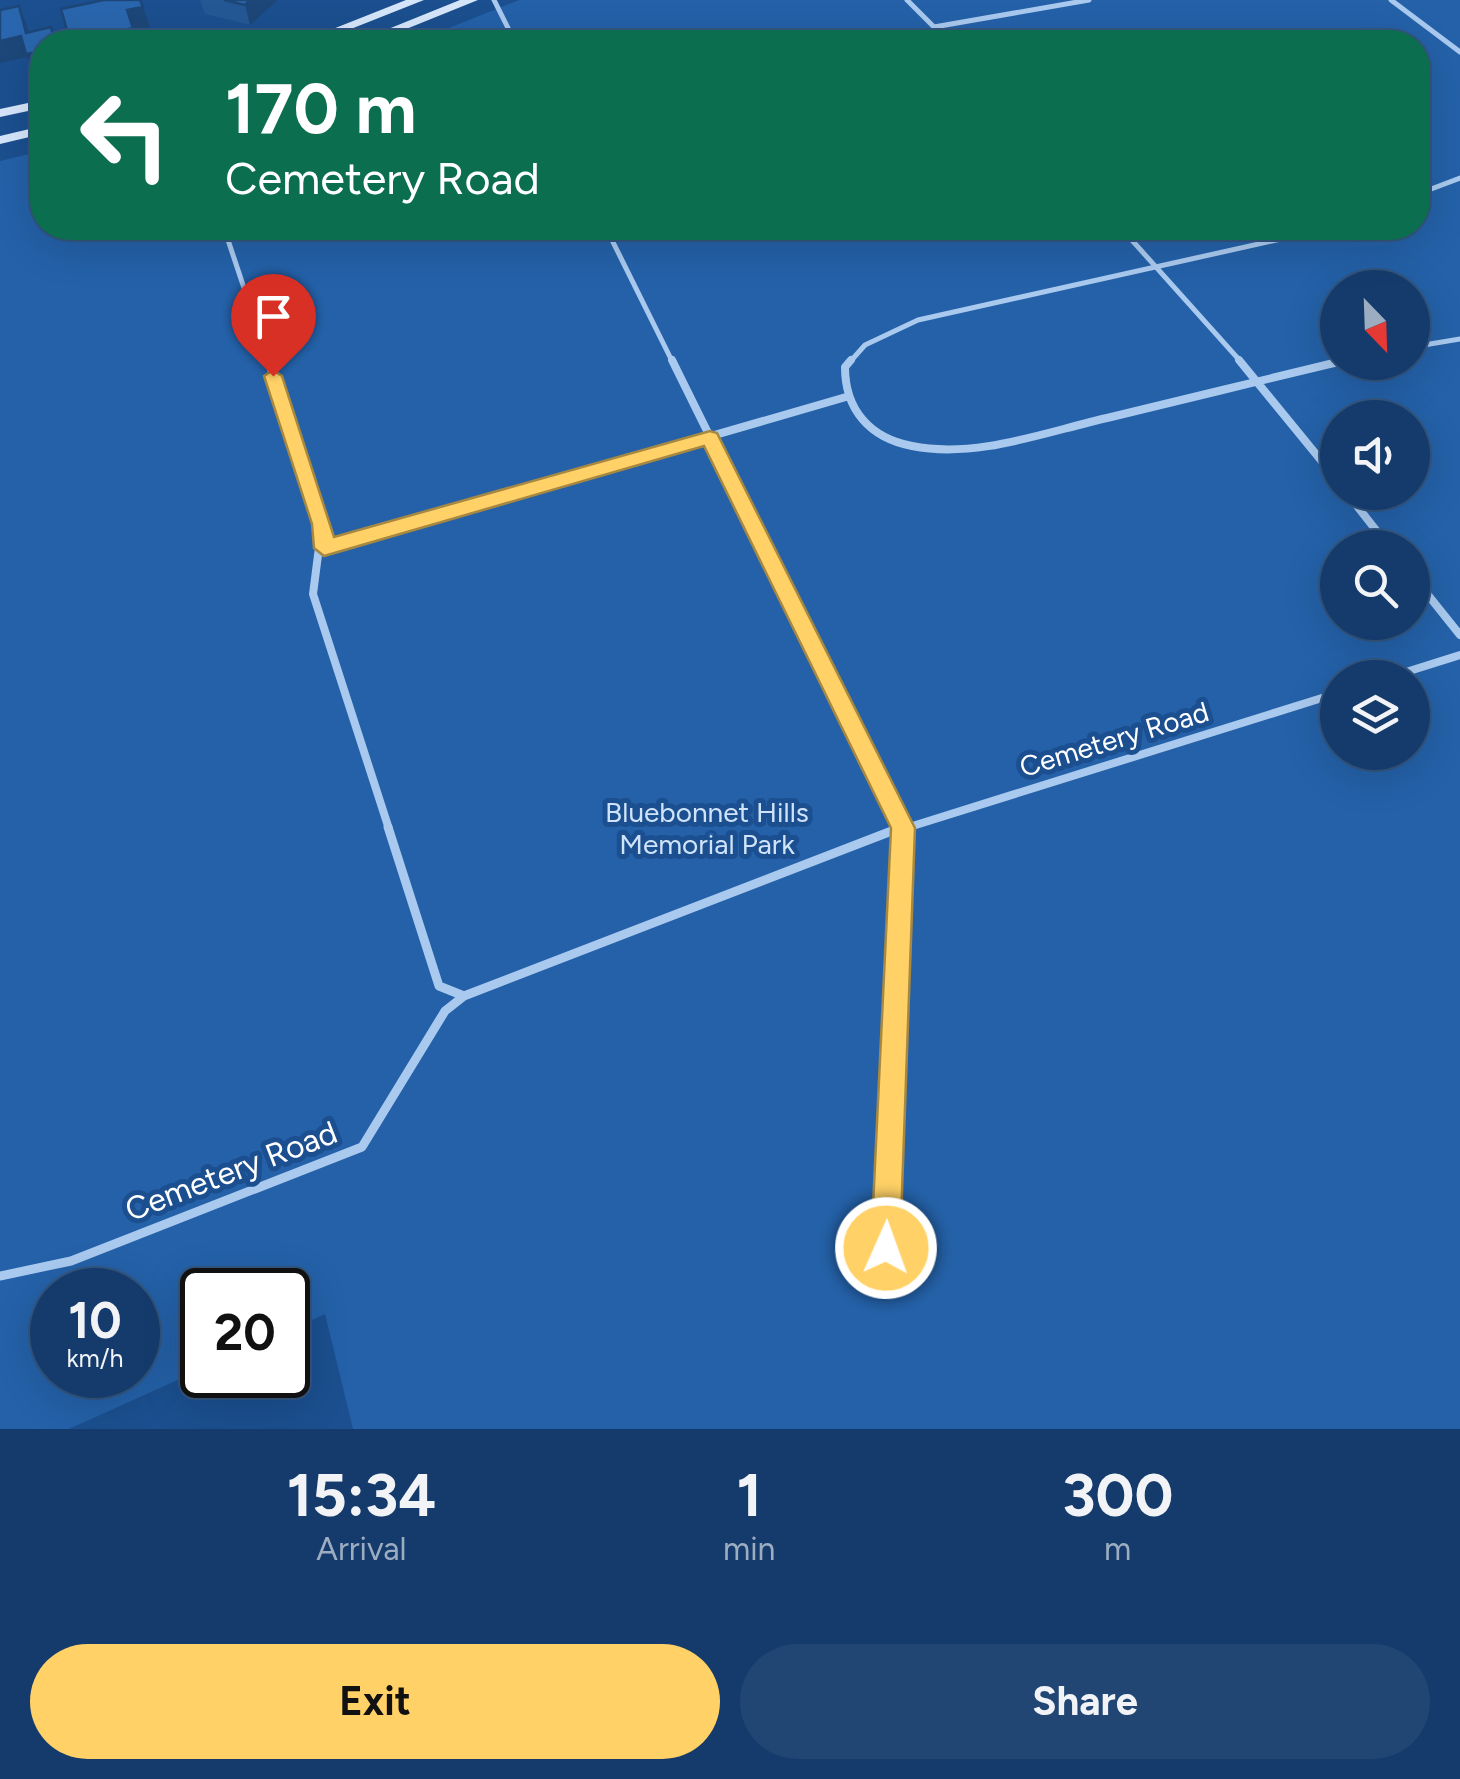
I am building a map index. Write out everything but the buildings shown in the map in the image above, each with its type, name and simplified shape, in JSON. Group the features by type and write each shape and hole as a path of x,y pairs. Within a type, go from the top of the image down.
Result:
{"main road":[{"path":"339,30 418,0"},
{"path":"394,30 472,0"},
{"path":"0,112 30,106"},
{"path":"0,140 30,133"}],"lane":[{"path":"494,0 509,30"},
{"path":"907,0 937,30"},
{"path":"934,27 1089,0"},
{"path":"1391,0 1460,52"},
{"path":"1430,189 1460,178"},
{"path":"228,240 322,524 324,548 310,574 313,594 439,986 464,996"},
{"path":"612,240 903,828 884,1287"},
{"path":"1132,240 1256,379 1320,459"},
{"path":"1277,240 918,320 865,345 845,367 846,397 866,426 911,447 950,452 1320,366"},
{"path":"1430,344 1460,339"},
{"path":"324,548 846,397"},
{"path":"1360,510 1376,530"},
{"path":"1430,598 1460,635"},
{"path":"1430,664 1460,655"},
{"name":"Cemetery Road","path":"0,1276 70,1261 362,1147 446,1011 464,996 903,828 1320,699"}],"green space":[{"name":"Bluebonnet Hills Memorial Park","path":"519,0 1460,0 1460,1429 353,1429 325,1314 310,1321 310,1268 180,1268 180,1379 160,1388 160,1268 30,1268 30,1398 138,1398 69,1429 0,1429 0,161 30,154 30,240 1430,240 1430,30 444,30"}],"route":[{"path":"273,376 322,524 324,548 710,438 903,828 886,1248"}]}
